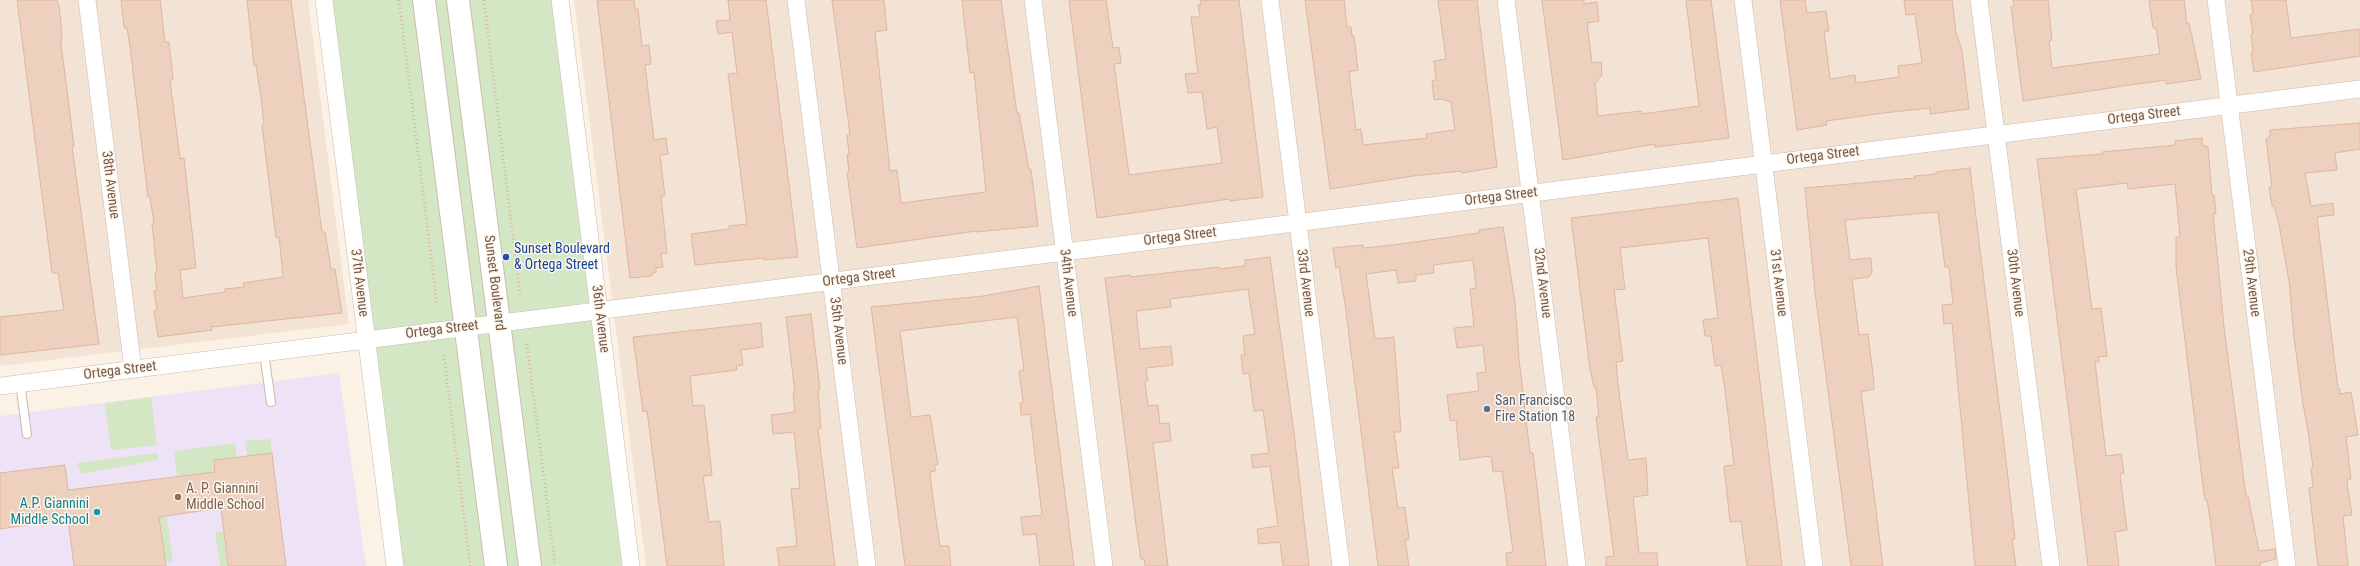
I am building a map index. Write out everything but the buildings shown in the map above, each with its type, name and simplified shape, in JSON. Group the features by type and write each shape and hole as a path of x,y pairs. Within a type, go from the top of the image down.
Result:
{"main road":[{"path":"424,0 496,566"},
{"name":"Sunset Boulevard","path":"458,0 530,566"}],"street":[{"name":"38th Avenue","path":"87,0 133,369"},
{"name":"37th Avenue","path":"324,0 395,566"},
{"name":"36th Avenue","path":"560,0 631,566"},
{"name":"35th Avenue","path":"796,0 868,566"},
{"name":"34th Avenue","path":"1033,0 1104,566"},
{"name":"33rd Avenue","path":"1270,0 1341,566"},
{"name":"32nd Avenue","path":"1506,0 1577,566"},
{"name":"31st Avenue","path":"1742,0 1814,566"},
{"name":"30th Avenue","path":"1979,0 2050,566"},
{"name":"29th Avenue","path":"2216,0 2287,566"},
{"name":"Ortega Street","path":"0,386 2360,89"}],"lane":[{"path":"264,353 271,402"},
{"path":"20,383 27,434"}],"path":[{"path":"399,0 437,305"},
{"path":"484,0 520,295"},
{"path":"527,344 555,566"},
{"path":"444,355 470,566"}],"shaded area":[{"path":"0,0 308,0 349,324 0,366"},
{"path":"574,0 2360,0 2360,566 646,566"},
{"name":"A. P. Giannini Middle School","path":"339,373 366,566 0,566 0,416"}],"green space":[{"path":"324,0 560,0 631,566 395,566"},
{"path":"151,397 157,445 111,450 105,403"},
{"path":"270,439 272,453 247,456 245,441"},
{"path":"235,443 237,457 214,460 215,472 177,477 174,451"},
{"path":"157,453 158,460 81,474 77,463"},
{"path":"167,516 173,561 165,562 159,517"},
{"path":"223,531 227,566 220,566 215,532"}],"place":[{"name":"Sunset Boulevard & Ortega Street","path":"506,257"},
{"name":"San Francisco Fire Station 18","path":"1487,409"},
{"name":"A. P. Giannini Middle School","path":"178,497"},
{"name":"A.P. Giannini Middle School","path":"97,512"}]}
